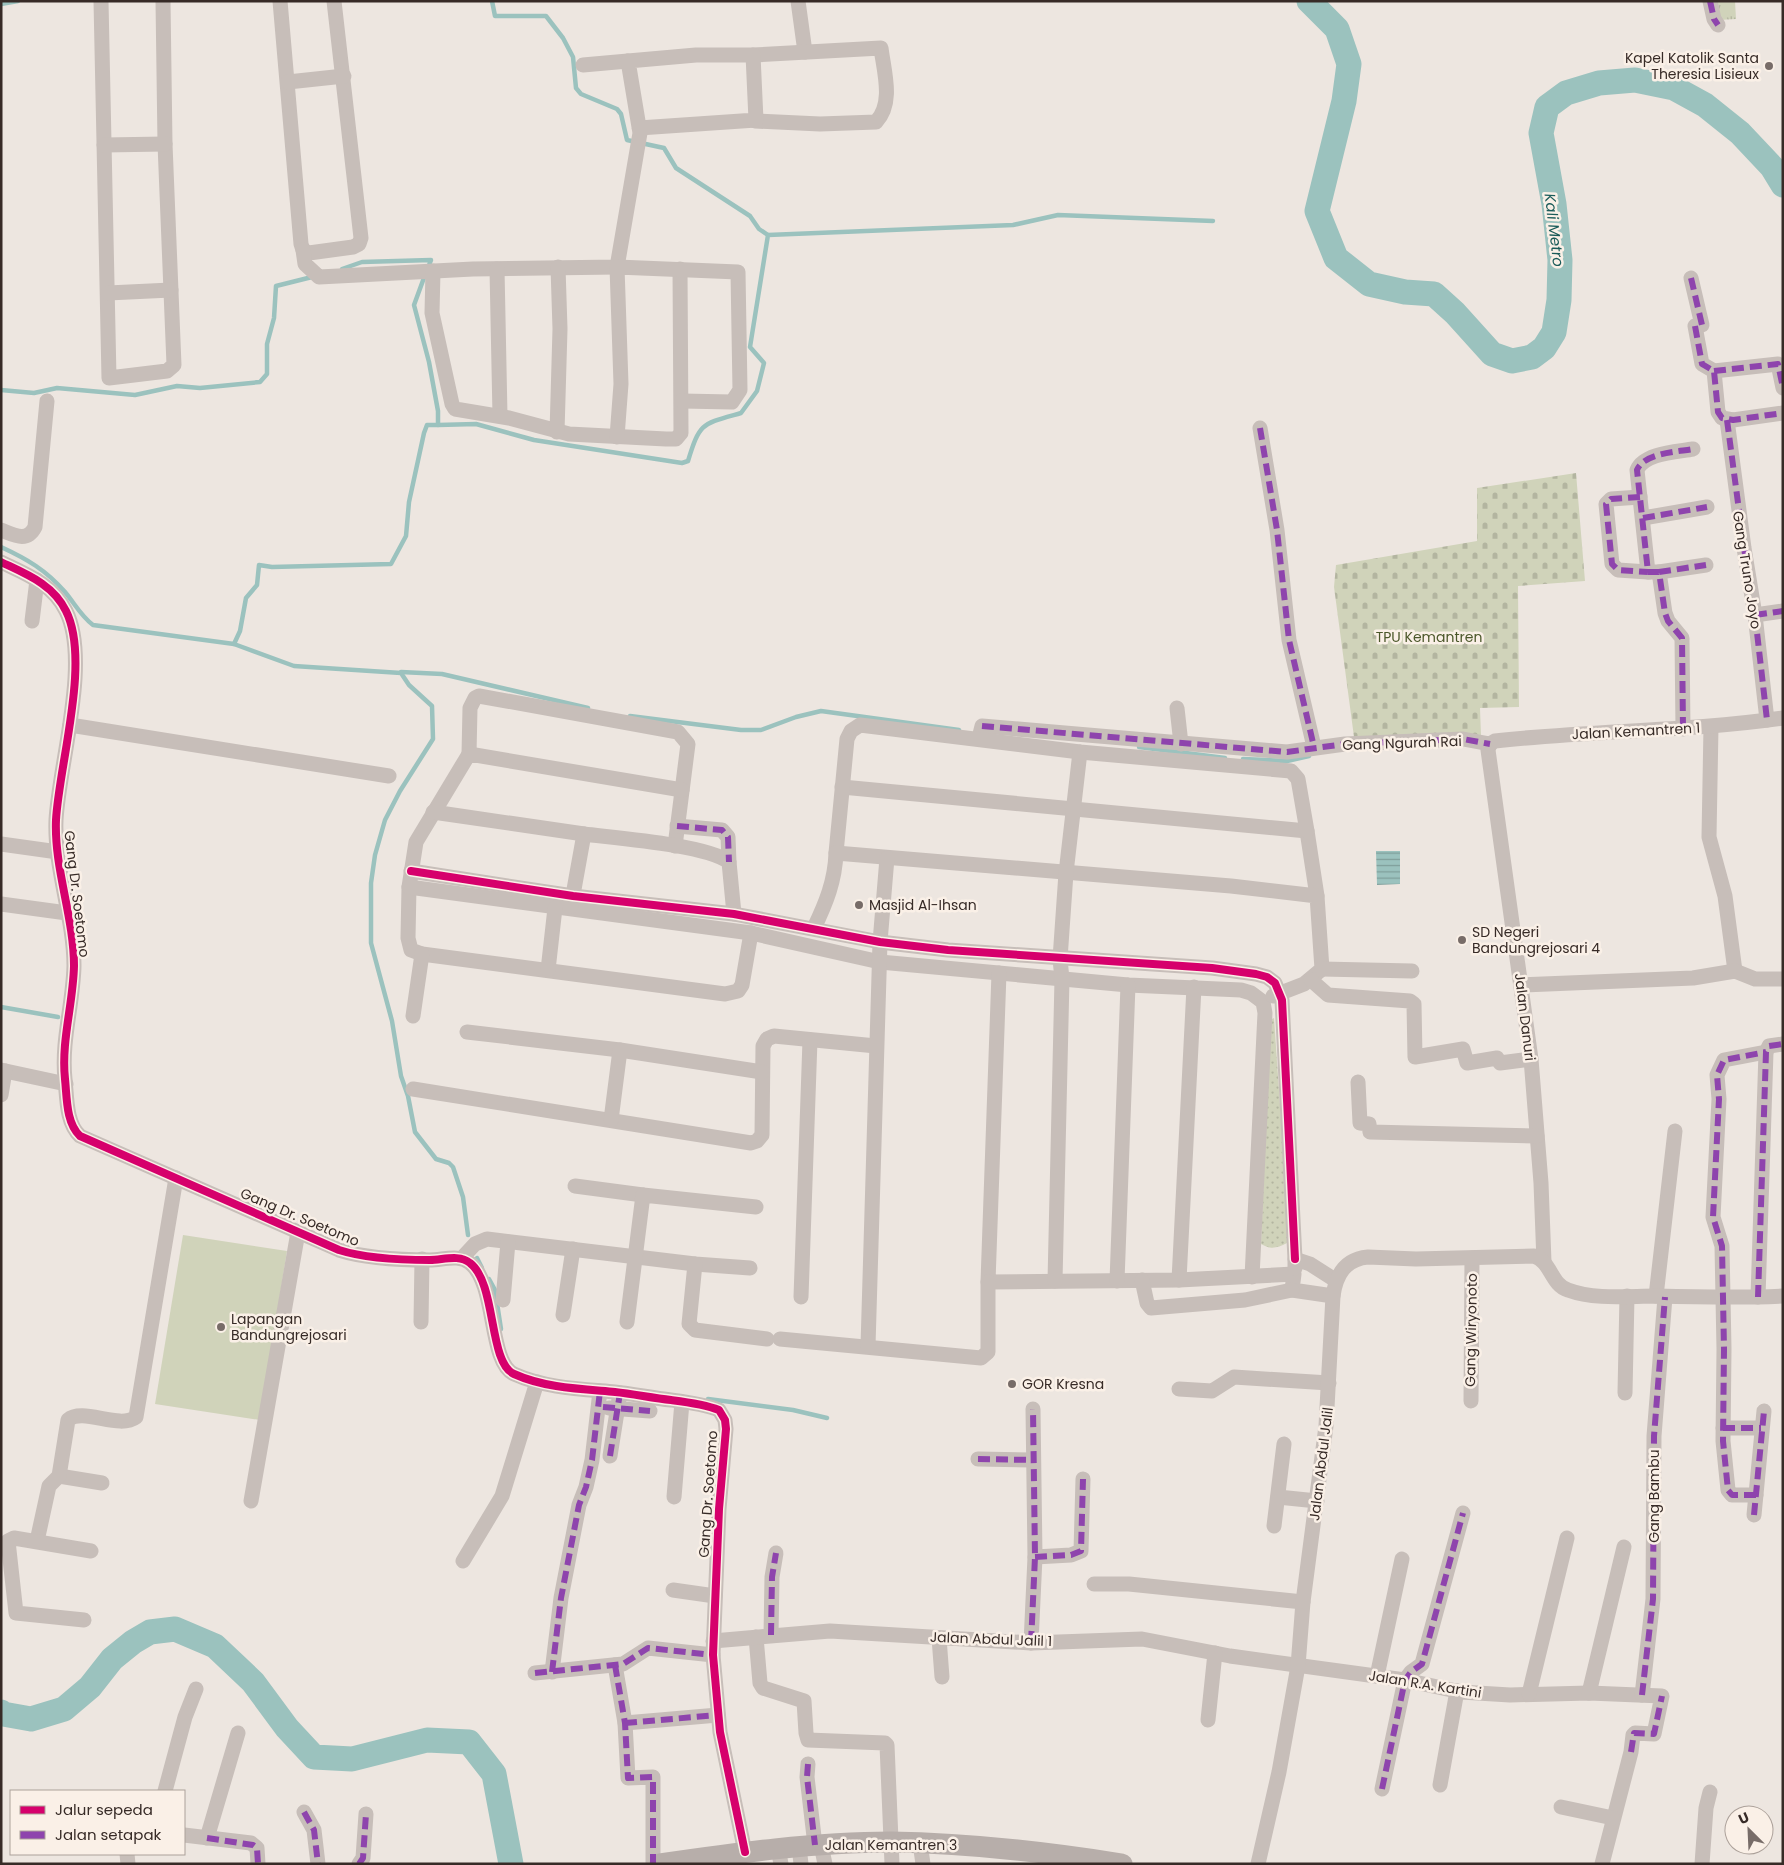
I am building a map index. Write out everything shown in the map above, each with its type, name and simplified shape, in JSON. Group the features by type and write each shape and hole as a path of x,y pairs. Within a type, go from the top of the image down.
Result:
{"street":[{"path":"101,1 109,378 167,371 174,365 165,144 163,1"},
{"path":"280,1 305,264 319,277 558,267 617,267 738,272 740,390 732,402 682,401"},
{"path":"303,250 309,253 353,247 359,244 361,238 334,1"},
{"path":"798,1 805,52"},
{"path":"1710,1 1714,19 1718,25"},
{"path":"583,65 696,55 753,55 881,48 887,102 882,116 876,122 820,124 755,121 639,128"},
{"path":"753,55 757,117 755,121"},
{"path":"617,437 621,384 617,267 637,153 639,128 628,61"},
{"path":"288,82 344,76"},
{"path":"104,145 165,144"},
{"path":"557,432 560,329 558,267"},
{"path":"497,269 500,416"},
{"path":"433,271 432,314 452,404 455,409 500,416 557,432 617,437 676,438 681,434 682,401 680,269"},
{"path":"1691,278 1699,325 1702,364 1714,371 1778,364 1783,388"},
{"path":"108,292 172,290"},
{"name":"Gang Truno Joyo","path":"1714,371 1718,412 1727,420 1755,615 1767,720"},
{"path":"1,530 22,537 30,535 35,527 48,401"},
{"path":"1727,420 1783,413"},
{"path":"1260,428 1277,530 1289,640 1314,747"},
{"path":"1683,729 1682,638 1668,621 1654,572 1643,518 1637,470 1639,465 1648,458 1693,449"},
{"path":"1640,497 1612,500 1606,504 1612,564 1618,570 1654,572 1706,565"},
{"path":"1643,518 1707,507"},
{"name":"Gang Dr. Soetomo","path":"1,562 37,580 58,596 67,612 74,648 70,725 56,817 58,852 72,935 74,967 63,1055 71,1124 80,1136 298,1232 355,1255 422,1259 462,1258 472,1264 482,1283 502,1361 511,1372 537,1382 710,1406 719,1410 725,1420 713,1648 718,1715 744,1852"},
{"path":"32,620 37,580"},
{"path":"1755,615 1783,611"},
{"path":"675,846 688,744 678,732 479,696 475,698 470,708 469,754 416,842 409,887 408,938 411,950 422,954 725,994 738,991 762,930"},
{"path":"1177,708 1181,744"},
{"name":"Jalan Kemantren 1","path":"1490,744 1552,735 1711,727 1783,718"},
{"path":"70,725 389,776"},
{"path":"814,928 826,902 835,875 847,739 851,731 860,725 980,735 1080,752 1291,771 1298,779 1307,831 1317,896 1322,968 1311,980 1280,992 1263,1002"},
{"name":"Gang Ngurah Rai","path":"980,735 982,726 1287,752 1314,747 1463,739 1490,744"},
{"path":"1711,727 1709,837 1725,896 1735,971"},
{"name":"Jalan Danuri","path":"1490,744 1488,750 1531,1059 1544,1262"},
{"path":"1056,1281 1062,979 1060,959 1066,873 1080,752"},
{"path":"469,754 682,790"},
{"path":"842,787 1307,831"},
{"path":"433,812 675,846 722,857 729,862"},
{"path":"677,826 722,830 728,836 734,914"},
{"path":"572,903 584,834"},
{"path":"1,844 58,852"},
{"path":"836,853 1231,886 1317,896"},
{"path":"868,1346 880,942 888,858"},
{"path":"411,871 572,903 762,930 880,962 1128,985 1241,990 1251,993 1263,1002 1265,1013 1252,1277"},
{"path":"409,887 555,908 572,903 734,914 762,930 814,928 880,942 948,950 1212,968 1267,977 1275,983 1280,992 1295,1258 1292,1290"},
{"path":"1,904 67,913"},
{"path":"548,970 555,908"},
{"path":"946,967 948,950"},
{"path":"413,1016 422,954"},
{"path":"1322,968 1412,971"},
{"path":"1521,985 1693,978 1735,971 1755,980 1783,978"},
{"path":"695,1264 689,1324 694,1330 981,1358 985,1356 988,1352 988,1282 999,973"},
{"path":"1311,980 1328,995 1410,1001 1414,1004 1414,1057 1463,1049 1467,1063 1497,1058 1500,1063 1531,1059"},
{"path":"1117,1281 1128,985"},
{"path":"1179,1280 1194,987"},
{"path":"467,1032 620,1050 762,1072"},
{"path":"413,1089 750,1143 757,1141 762,1135 763,1046 767,1039 774,1036 876,1046"},
{"path":"801,1297 810,1040"},
{"path":"1758,1297 1766,1052 1769,1046 1783,1044"},
{"path":"611,1120 620,1050"},
{"path":"1756,1494 1732,1495 1728,1490 1723,1428 1722,1246 1713,1217 1719,1099 1717,1075 1724,1060 1766,1052"},
{"path":"1,1095 3,1070 66,1084"},
{"path":"1358,1082 1360,1123 1369,1124 1370,1132 1537,1136"},
{"name":"Gang Bambu","path":"1642,1695 1653,1599 1654,1436 1661,1296 1675,1131"},
{"path":"37,1541 48,1486 59,1476 65,1424 72,1417 127,1422 136,1417 176,1178"},
{"path":"575,1186 756,1207"},
{"path":"628,1322 643,1194"},
{"path":"251,1501 298,1232"},
{"path":"462,1258 475,1244 487,1240 695,1264 750,1268"},
{"path":"503,1300 508,1242"},
{"path":"563,1315 573,1249"},
{"name":"Jalan Abdul Jalil","path":"1258,1864 1279,1772 1298,1666 1303,1602 1317,1501 1329,1383 1333,1296 1336,1280 1346,1264 1360,1258 1534,1256 1544,1262"},
{"path":"1295,1258 1310,1264 1336,1280"},
{"name":"Gang Wiryonoto","path":"1470,1401 1472,1258"},
{"path":"421,1322 422,1259"},
{"path":"1544,1262 1556,1281 1566,1290 1603,1296 1722,1298 1783,1296"},
{"path":"988,1282 1179,1280 1294,1274"},
{"path":"1142,1280 1147,1303 1151,1308 1245,1300 1292,1290 1333,1296"},
{"path":"1625,1393 1627,1296"},
{"path":"1179,1389 1212,1391 1234,1377 1329,1383"},
{"path":"463,1561 502,1496 537,1382"},
{"path":"552,1672 561,1598 579,1506 586,1487 592,1460 600,1391"},
{"path":"610,1456 610,1408 620,1393"},
{"path":"674,1497 682,1402"},
{"path":"610,1408 650,1411"},
{"path":"1031,1644 1035,1557 1033,1409"},
{"path":"1754,1514 1764,1411"},
{"path":"1723,1428 1761,1428"},
{"path":"1274,1526 1284,1444"},
{"path":"978,1459 1033,1460"},
{"path":"59,1476 102,1483"},
{"path":"1035,1557 1072,1555 1081,1551 1083,1479"},
{"path":"1278,1497 1317,1501"},
{"path":"1382,1789 1405,1680 1411,1672 1422,1664 1463,1513"},
{"path":"84,1620 16,1612 8,1541 14,1538 91,1550"},
{"path":"1529,1694 1567,1538"},
{"path":"1588,1693 1624,1547"},
{"path":"776,1553 763,1636 760,1683 763,1688 804,1701 808,1740 885,1742 887,1745 892,1864"},
{"path":"1377,1676 1402,1559"},
{"path":"1094,1584 1129,1584 1303,1602"},
{"path":"673,1590 715,1596"},
{"name":"Jalan Abdul Jalil 1","path":"535,1673 615,1665 631,1660 648,1648 713,1648 763,1636 830,1631 1031,1644 1142,1639 1298,1666"},
{"path":"939,1638 942,1677"},
{"path":"1208,1720 1215,1653"},
{"path":"615,1665 625,1722 628,1778 653,1777 653,1864"},
{"name":"Jalan R.A. Kartini","path":"1298,1666 1405,1680 1457,1691 1510,1695 1588,1693 1662,1696 1654,1734 1635,1733 1633,1735 1631,1752 1613,1818"},
{"path":"165,1790 185,1717 196,1689"},
{"path":"1440,1785 1457,1691"},
{"path":"625,1722 718,1715"},
{"path":"207,1838 238,1732"},
{"path":"803,1854 808,1764"},
{"path":"1702,1864 1706,1808 1710,1792"},
{"path":"1561,1808 1613,1818 1602,1864"},
{"path":"304,1812 314,1830 318,1864"},
{"path":"359,1864 363,1858 366,1814"},
{"path":"185,1835 253,1845 257,1848 258,1864"},
{"name":"Jalan Kemantren 3","path":"660,1864 744,1852 803,1854 892,1842 922,1854 1040,1858 1122,1864"}],"green space":[{"path":"1717,1 1735,1 1736,19 1719,20"},
{"name":"TPU Kemantren","path":"1576,473 1585,581 1518,586 1519,707 1480,708 1481,736 1354,737 1334,587 1336,565 1477,541 1477,488"},
{"path":"1274,1018 1289,1236 1287,1243 1271,1248 1261,1244 1270,1020"},
{"name":"Lapangan Bandungrejosari","path":"183,1235 287,1251 260,1420 155,1404"}],"water":[{"path":"1376,851 1400,851 1400,884 1377,885"}],"waterway":[{"path":"1,4 18,1"},
{"path":"492,1 495,16 546,16 563,38 573,57 576,88 581,94 617,109 621,114 627,140 664,148 676,168 750,216 759,229 768,235"},
{"name":"Kali Metro","path":"1309,1 1337,29 1349,64 1344,101 1317,211 1336,258 1369,284 1405,292 1434,294 1455,313 1492,354 1512,361 1532,357 1544,348 1554,332 1559,300 1560,260 1554,204 1541,133 1547,107 1566,93 1599,83 1635,80 1674,88 1705,105 1740,133 1772,167 1783,185"},
{"path":"425,275 414,305 429,362 438,411 438,425 476,424 534,440 682,463 688,461 696,439 704,426 741,413 757,391 764,363 750,347 768,235 1013,225 1058,215 1213,221"},
{"path":"342,269 362,262 431,260 428,268"},
{"path":"1,390 34,393 57,388 135,395 177,386 200,388 260,382 267,374 267,344 274,318 276,286 312,277"},
{"path":"234,644 240,631 246,598 257,585 259,565 272,567 391,564 406,536 409,502 424,433 427,425 438,425"},
{"path":"1,547 28,561 51,577 93,625 234,644 294,666 401,673 409,685 432,706 433,739 400,791 385,820 375,855 371,883 371,943 392,1021 401,1076 408,1096 415,1132 436,1159 449,1163 453,1167 463,1197 468,1235"},
{"path":"401,672 442,674 588,708"},
{"path":"630,716 741,730 761,730 796,717 821,711 959,730"},
{"path":"1139,747 1225,758"},
{"path":"1243,759 1287,761 1309,756"},
{"path":"1,1007 58,1017"},
{"path":"477,1258 482,1268"},
{"path":"489,1279 495,1290 501,1329"},
{"path":"708,1399 793,1410 827,1418"},
{"path":"1,1712 31,1719 64,1709 90,1687 112,1659 133,1642 150,1632 175,1629 215,1646 253,1682 287,1728 314,1757 352,1759 427,1740 469,1742 494,1774 511,1864"}],"marked path":[{"path":"1710,1 1714,19 1718,25"},
{"path":"1691,278 1702,325"},
{"path":"1695,326 1702,364 1714,371 1718,412 1722,418 1733,420 1783,413"},
{"path":"1714,371 1778,364 1783,388"},
{"path":"1727,420 1755,615 1767,720"},
{"path":"1260,428 1277,530 1289,640 1314,747"},
{"path":"1683,729 1682,638 1668,621 1665,613 1659,572 1648,572 1637,470 1641,464 1653,457 1670,452 1693,449"},
{"path":"1640,497 1611,499 1606,504 1612,564 1618,570 1648,572"},
{"path":"1643,518 1707,507"},
{"path":"1659,572 1706,565"},
{"path":"1755,615 1783,611"},
{"path":"982,726 1287,752 1345,744 1463,739 1490,744"},
{"path":"677,826 722,830 728,837 729,862"},
{"path":"1758,1297 1766,1052 1769,1046 1783,1044"},
{"path":"1756,1495 1732,1495 1728,1490 1723,1441 1722,1246 1713,1217 1719,1099 1717,1075 1724,1060 1766,1052"},
{"path":"1642,1695 1653,1599 1654,1436 1665,1297"},
{"path":"552,1672 561,1598 579,1505 586,1487 592,1460 600,1391"},
{"path":"610,1456 620,1393"},
{"path":"603,1407 650,1411"},
{"path":"1031,1643 1035,1557 1033,1409"},
{"path":"1754,1515 1764,1411"},
{"path":"1723,1428 1761,1428"},
{"path":"978,1459 1033,1460"},
{"path":"1035,1557 1071,1555 1081,1551 1083,1479"},
{"path":"1382,1789 1405,1680 1411,1672 1422,1664 1463,1513"},
{"path":"771,1635 772,1577 776,1553"},
{"path":"535,1673 623,1664 648,1648 713,1655"},
{"path":"615,1665 625,1723 628,1778 653,1777 653,1864"},
{"path":"1631,1752 1634,1733 1654,1734 1662,1696"},
{"path":"625,1723 718,1715"},
{"path":"808,1764 807,1777 815,1845"},
{"path":"304,1812 314,1830 318,1864"},
{"path":"359,1864 363,1858 366,1814"},
{"path":"207,1838 253,1845 257,1848 258,1864"}],"cycle path":[{"path":"1,562 38,581 54,594 66,611 73,632 75,684 58,797 56,838 73,948 73,980 64,1065 68,1110 75,1131 80,1136 339,1250 361,1255 407,1260 456,1258 466,1260 479,1273 485,1288 500,1355 506,1367 514,1374 551,1385 689,1402 719,1410 725,1420 726,1429 719,1509 713,1655 720,1732 745,1852"},
{"path":"411,871 573,896 734,914 880,942 948,950 1212,968 1267,977 1275,983 1282,1000 1295,1259"}],"place":[{"name":"Kapel Katolik Santa Theresia Lisieux","path":"1769,66"},
{"name":"Masjid Al-Ihsan","path":"859,905"},
{"name":"SD Negeri Bandungrejosari 4","path":"1462,940"},
{"name":"Lapangan Bandungrejosari","path":"221,1327"},
{"name":"GOR Kresna","path":"1012,1384"}]}
